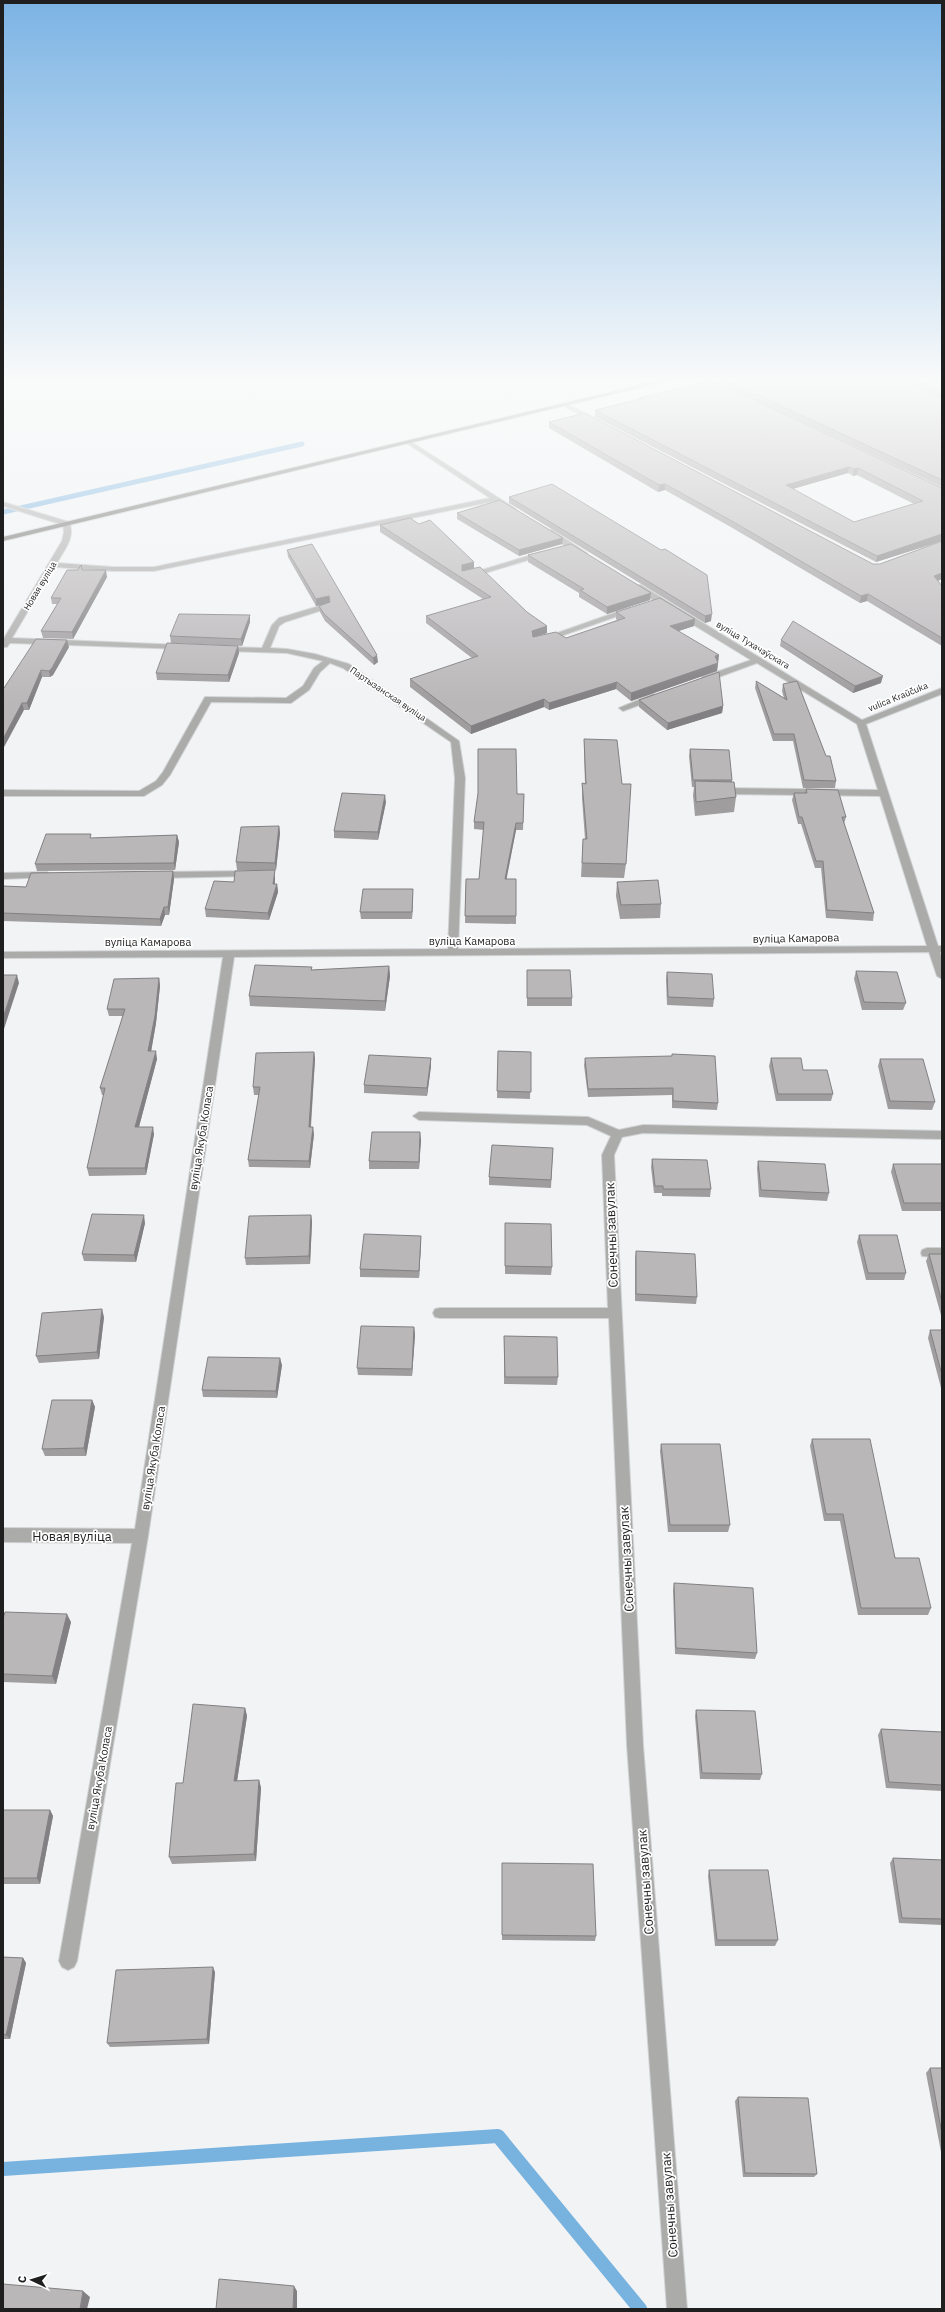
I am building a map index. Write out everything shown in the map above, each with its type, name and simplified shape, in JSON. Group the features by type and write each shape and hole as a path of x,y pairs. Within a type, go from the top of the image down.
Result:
{"main road":[{"path":"3,539 224,487"}],"street":[{"path":"477,487 520,514"},
{"path":"53,565 114,569 154,568 210,559 495,499"},
{"path":"3,504 66,524"},
{"name":"Новая вуліца","path":"5,643 66,542 68,532 66,524"},
{"path":"540,526 568,547 591,558"},
{"path":"466,575 549,552"},
{"name":"вуліца Тухачэўскага","path":"629,581 861,723"},
{"path":"536,641 661,600"},
{"path":"265,650 276,625 282,620 326,606"},
{"path":"5,643 195,648"},
{"name":"Партызанская вуліца","path":"210,648 287,651 329,660 346,666 455,741 460,778 453,953"},
{"path":"3,793 141,794 159,783 167,773 208,698 288,701 306,688 316,670 329,660"},
{"path":"698,681 758,660"},
{"name":"vulica Kraŭčuka","path":"861,723 942,690"},
{"path":"623,708 660,695"},
{"path":"861,723 938,949 942,976"},
{"path":"709,791 884,793"},
{"path":"147,875 258,874"},
{"path":"3,876 59,875"},
{"name":"вуліца Камарова","path":"3,955 938,949"},
{"name":"вуліца Якуба Коласа","path":"68,1961 141,1536 229,954"},
{"path":"419,1116 588,1121 618,1134 643,1129 942,1136"},
{"name":"Сонечны завулак","path":"618,1134 608,1155 614,1313 635,1745 677,2309"},
{"path":"927,1253 942,1253"},
{"path":"440,1313 614,1313"},
{"name":"Новая вуліца","path":"3,1535 141,1536"}],"building":[{"path":"542,487 557,487 661,550 665,549 707,575 712,614 705,616 509,497"},
{"path":"670,487 726,487 873,564 880,564 942,541 942,573 934,576 942,586 942,638 868,594 861,596"},
{"path":"744,487 789,487 854,522 923,501 895,487 942,488 942,534 877,556"},
{"path":"500,500 563,538 519,550 457,513"},
{"path":"410,518 419,524 430,520 474,562 462,565 462,571 480,567 527,612 547,626 532,631 533,637 556,632 566,638 625,618 616,612 660,598 695,619 670,626 719,655 715,656 718,663 631,693 617,682 549,703 544,699 471,726 410,679 478,656 426,616 491,597 380,525"},
{"path":"312,544 377,655 373,658 324,614 319,606 330,602 329,596 316,599 287,550"},
{"path":"571,544 651,593 607,607 580,590 584,589 528,555"},
{"path":"81,565 82,570 106,570 72,632 41,631 61,598 51,598 67,570 78,570"},
{"path":"179,614 250,615 241,639 170,636"},
{"path":"793,621 883,676 855,686 781,640"},
{"path":"36,639 67,640 52,668 49,671 41,670 27,703 22,703 3,739 3,688"},
{"path":"167,643 238,646 228,675 156,673"},
{"path":"719,672 723,706 668,723 639,700"},
{"path":"756,681 787,700 783,684 797,681 826,756 830,756 836,781 804,780 794,734 774,734"},
{"path":"584,739 617,740 622,784 631,784 626,864 582,863 583,839 587,839 582,783 586,784"},
{"path":"478,749 516,749 517,794 524,794 523,823 516,823 505,879 516,879 516,916 465,916 466,879 479,879 484,822 474,822 478,793"},
{"path":"690,749 729,750 732,780 693,780"},
{"path":"695,781 734,782 736,797 696,802"},
{"path":"806,789 838,790 846,817 842,817 874,913 827,910 823,861 816,861 802,817 799,817 794,793 807,793"},
{"path":"342,793 385,795 378,832 334,831"},
{"path":"279,826 275,863 236,862 241,827"},
{"path":"46,834 91,834 90,838 177,835 174,863 35,864"},
{"path":"275,870 273,884 277,884 268,913 205,909 214,881 234,882 235,871"},
{"path":"173,871 168,907 164,907 160,919 3,913 3,886 26,887 31,873"},
{"path":"658,880 661,904 621,905 617,882"},
{"path":"363,889 413,889 412,912 360,912"},
{"path":"255,965 312,967 311,970 389,966 385,1001 249,996"},
{"path":"527,970 570,970 572,998 527,998"},
{"path":"856,971 897,972 906,1003 864,1002"},
{"path":"667,972 712,974 714,999 668,997"},
{"path":"3,975 17,975 3,1018"},
{"path":"159,978 155,1016 148,1051 156,1051 135,1127 153,1127 145,1168 87,1168 105,1088 100,1088 125,1009 107,1009 114,979"},
{"path":"498,1051 531,1052 531,1092 497,1091"},
{"path":"314,1052 309,1127 313,1127 309,1161 248,1160 260,1087 253,1087 256,1053"},
{"path":"672,1054 715,1056 718,1103 673,1101 673,1088 588,1089 585,1058 672,1056"},
{"path":"369,1055 431,1058 427,1088 364,1085"},
{"path":"771,1058 801,1058 803,1070 827,1070 833,1094 778,1094"},
{"path":"880,1059 923,1059 935,1102 890,1101"},
{"path":"372,1132 420,1132 419,1162 369,1161"},
{"path":"492,1145 553,1148 551,1180 489,1177"},
{"path":"652,1159 707,1160 711,1189 663,1189 663,1186 655,1186"},
{"path":"758,1161 825,1164 829,1193 761,1190"},
{"path":"893,1164 942,1164 942,1203 904,1203"},
{"path":"92,1214 144,1215 134,1255 82,1254"},
{"path":"311,1215 309,1256 245,1258 249,1216"},
{"path":"505,1223 551,1224 552,1267 505,1266"},
{"path":"364,1234 421,1236 419,1271 360,1269"},
{"path":"859,1235 897,1235 906,1273 868,1273"},
{"path":"636,1251 695,1254 697,1297 636,1294"},
{"path":"929,1254 942,1254 942,1302"},
{"path":"102,1309 97,1352 36,1356 42,1313"},
{"path":"361,1326 414,1327 412,1369 357,1368"},
{"path":"930,1330 942,1330 942,1375"},
{"path":"504,1336 557,1337 558,1377 505,1377"},
{"path":"208,1357 280,1358 276,1391 202,1390"},
{"path":"52,1400 92,1400 84,1448 42,1449"},
{"path":"812,1439 870,1439 895,1558 919,1558 931,1608 861,1608 843,1514 826,1514"},
{"path":"661,1444 720,1444 730,1525 670,1525"},
{"path":"674,1583 753,1588 757,1653 676,1648"},
{"path":"5,1612 67,1614 52,1676 3,1674 3,1619"},
{"path":"193,1704 245,1708 234,1781 259,1780 254,1854 169,1857 176,1783 183,1783"},
{"path":"696,1710 755,1711 762,1774 702,1773"},
{"path":"881,1729 942,1732 942,1785 889,1782"},
{"path":"3,1810 50,1810 37,1878 3,1878"},
{"path":"893,1858 942,1860 942,1919 902,1918"},
{"path":"502,1863 593,1864 596,1936 502,1935"},
{"path":"709,1870 768,1870 778,1940 717,1940"},
{"path":"3,1957 23,1958 6,2035 3,2034"},
{"path":"213,1967 207,2039 107,2043 116,1970"},
{"path":"930,2068 942,2068 942,2134"},
{"path":"738,2097 808,2098 817,2174 745,2173"},
{"path":"219,2279 294,2286 293,2309 216,2309"},
{"path":"3,2284 83,2291 80,2309 3,2309"}],"waterway":[{"path":"3,512 113,487"},
{"path":"3,2169 498,2136 640,2309"}]}
